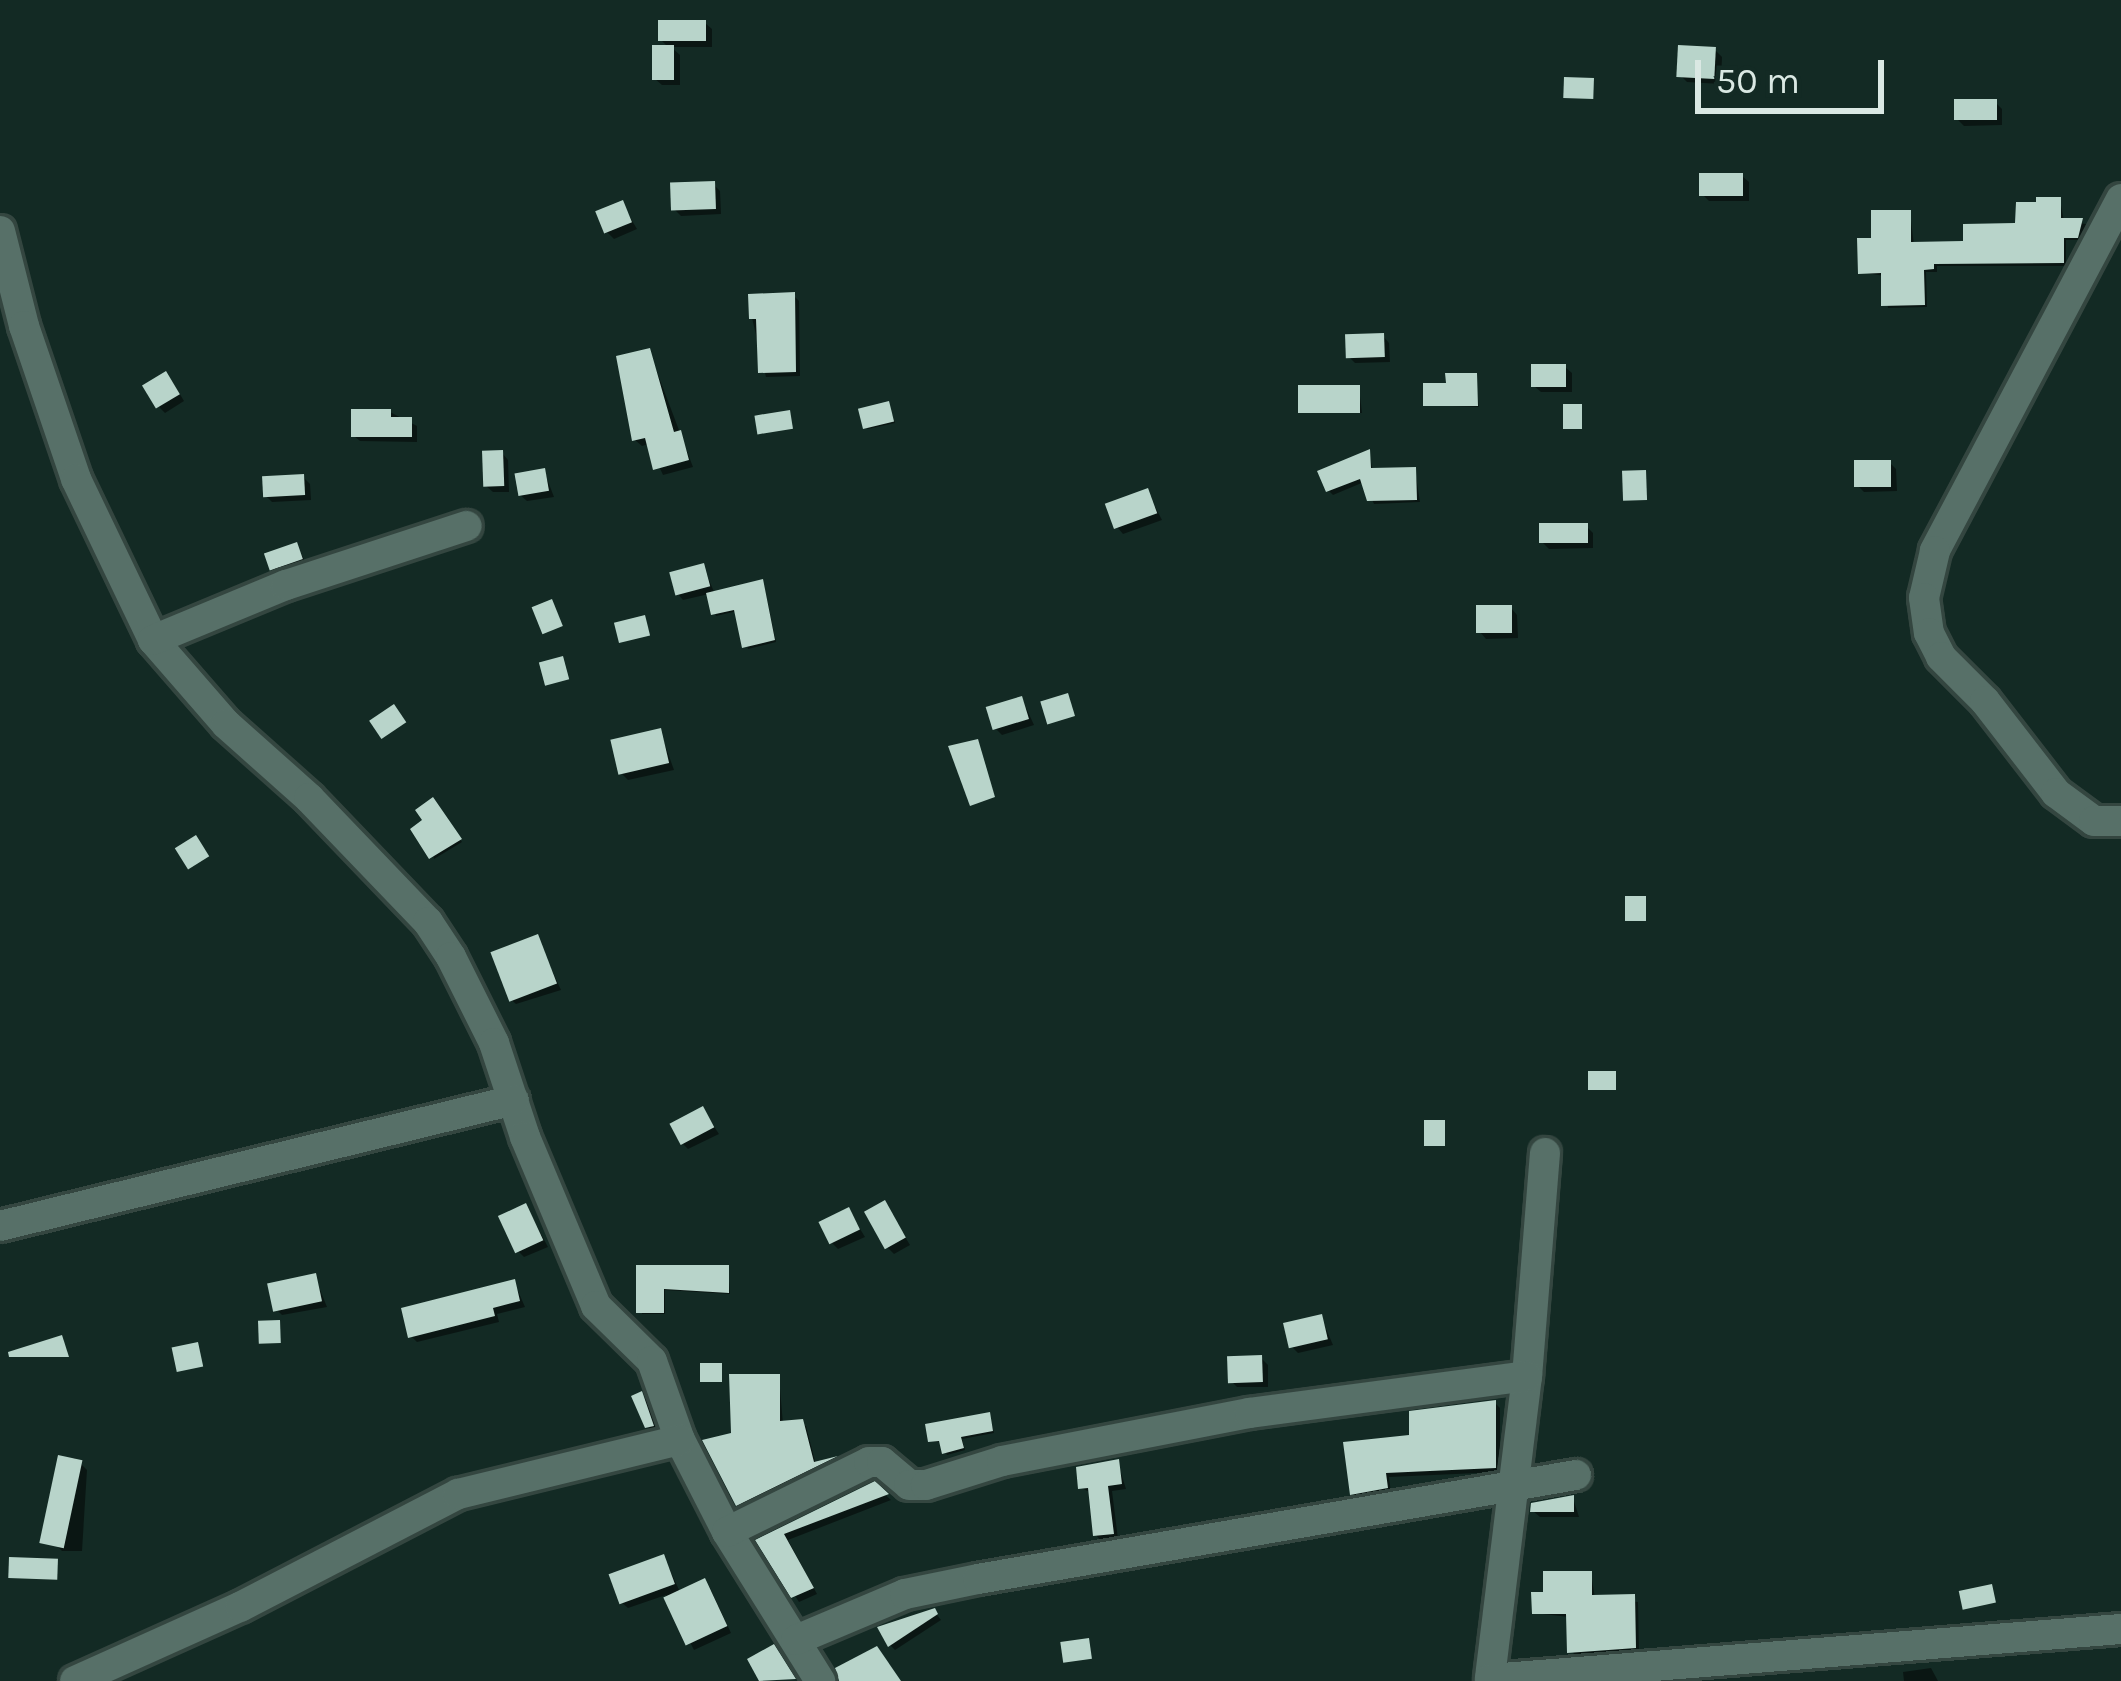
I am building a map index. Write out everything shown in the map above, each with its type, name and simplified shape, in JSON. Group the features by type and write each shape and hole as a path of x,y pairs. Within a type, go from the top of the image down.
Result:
{"street":[{"path":"2121,199 1935,551 1924,598 1929,633 1941,657 1985,701 2056,793 2094,820 2121,820"},
{"path":"0,231 55,423 117,571 153,640 226,724 309,798 428,922 494,1043 596,1306 652,1361 680,1440 728,1532 820,1681"},
{"path":"153,640 286,585 467,526"},
{"path":"0,1226 514,1100"},
{"path":"1545,1153 1527,1376 1483,1680 2121,1629"},
{"path":"728,1532 869,1462 882,1462 909,1485 926,1485 1002,1461 1250,1413 1527,1376"},
{"path":"75,1681 240,1607 458,1494 680,1440"},
{"path":"796,1640 905,1594 1576,1475"}],"building":[{"path":"658,20 706,20 706,41 658,41"},
{"path":"652,45 674,45 674,80 652,80"},
{"path":"1678,45 1716,47 1714,79 1676,77"},
{"path":"1564,77 1594,78 1593,99 1563,98"},
{"path":"1954,99 1997,99 1997,120 1954,120"},
{"path":"1699,173 1743,173 1743,196 1699,196"},
{"path":"715,181 716,209 671,211 670,183"},
{"path":"2036,197 2061,197 2061,218 2083,218 2078,238 2064,238 2064,263 1934,264 1934,269 1924,270 1925,305 1881,306 1881,273 1858,274 1857,238 1871,238 1871,210 1911,210 1911,242 1963,241 1963,224 2015,223 2016,202 2036,202"},
{"path":"623,200 632,222 604,233 595,211"},
{"path":"795,292 796,372 758,373 756,319 749,319 748,294"},
{"path":"1384,333 1385,357 1346,358 1345,334"},
{"path":"650,348 674,432 681,430 689,460 653,470 645,438 632,441 616,356"},
{"path":"1531,364 1566,364 1566,387 1531,387"},
{"path":"166,371 180,394 156,409 142,385"},
{"path":"1445,373 1477,373 1478,406 1423,406 1423,383 1446,383"},
{"path":"1298,385 1360,385 1360,413 1298,413"},
{"path":"889,401 894,421 863,429 858,409"},
{"path":"1563,404 1582,404 1582,429 1563,429"},
{"path":"351,409 391,409 391,417 412,417 412,437 351,437"},
{"path":"790,410 793,429 757,434 754,416"},
{"path":"1370,449 1371,468 1416,467 1417,500 1367,501 1360,479 1326,492 1317,471"},
{"path":"503,450 504,486 483,487 482,451"},
{"path":"1854,460 1891,460 1891,487 1854,487"},
{"path":"545,468 549,491 518,496 514,473"},
{"path":"1646,470 1647,500 1623,501 1622,471"},
{"path":"304,474 305,495 263,497 262,476"},
{"path":"1148,488 1157,513 1114,529 1105,504"},
{"path":"1539,523 1588,523 1588,543 1539,543"},
{"path":"297,542 303,559 270,570 264,553"},
{"path":"704,563 710,586 675,595 669,572"},
{"path":"763,579 775,640 742,648 734,610 711,615 706,593"},
{"path":"552,599 563,626 542,634 532,607"},
{"path":"1476,605 1512,605 1512,633 1476,633"},
{"path":"645,615 650,635 619,643 614,623"},
{"path":"563,656 569,679 545,686 539,662"},
{"path":"1068,693 1075,716 1047,724 1040,701"},
{"path":"1022,696 1029,719 993,730 986,707"},
{"path":"394,704 406,722 381,739 369,721"},
{"path":"661,728 669,763 618,775 610,740"},
{"path":"978,739 995,797 970,806 948,746"},
{"path":"433,797 462,839 429,859 410,829 422,820 415,810"},
{"path":"196,835 209,856 188,869 175,848"},
{"path":"1625,896 1646,896 1646,921 1625,921"},
{"path":"538,934 557,983 509,1002 490,952"},
{"path":"1588,1071 1616,1071 1616,1090 1588,1090"},
{"path":"703,1106 714,1127 681,1145 669,1124"},
{"path":"1424,1120 1445,1120 1445,1146 1424,1146"},
{"path":"885,1200 906,1238 885,1249 864,1212"},
{"path":"526,1203 543,1240 515,1253 498,1216"},
{"path":"849,1207 860,1229 829,1244 818,1222"},
{"path":"636,1265 729,1265 729,1293 664,1289 664,1313 636,1313"},
{"path":"316,1273 322,1301 273,1312 267,1283"},
{"path":"515,1279 520,1301 493,1308 495,1316 408,1338 401,1308"},
{"path":"1322,1314 1328,1339 1289,1348 1283,1323"},
{"path":"280,1320 281,1343 259,1344 258,1321"},
{"path":"62,1335 69,1357 9,1357 8,1352"},
{"path":"198,1342 203,1366 177,1372 172,1348"},
{"path":"1262,1355 1263,1382 1228,1383 1227,1356"},
{"path":"700,1363 722,1363 722,1382 700,1382"},
{"path":"729,1374 780,1374 780,1421 803,1419 814,1462 838,1456 736,1506 702,1440 731,1433"},
{"path":"642,1391 654,1426 645,1428 631,1396"},
{"path":"1496,1400 1496,1468 1386,1473 1388,1488 1350,1495 1343,1442 1409,1435 1409,1411"},
{"path":"990,1412 993,1431 961,1437 964,1448 942,1454 939,1441 928,1442 925,1424"},
{"path":"58,1455 82,1460 64,1548 39,1543"},
{"path":"1119,1459 1122,1484 1108,1486 1114,1534 1093,1536 1088,1488 1078,1489 1076,1467"},
{"path":"875,1481 889,1494 784,1534 814,1588 791,1598 755,1540"},
{"path":"1574,1495 1574,1512 1530,1512 1531,1503"},
{"path":"664,1554 675,1584 620,1604 609,1574"},
{"path":"9,1557 58,1559 57,1580 8,1578"},
{"path":"1543,1571 1592,1571 1592,1595 1635,1594 1636,1648 1567,1653 1566,1614 1532,1614 1531,1592 1543,1592"},
{"path":"705,1578 727,1626 686,1645 663,1597"},
{"path":"1992,1584 1996,1603 1963,1610 1959,1591"},
{"path":"935,1608 938,1614 888,1647 877,1627"},
{"path":"1089,1638 1092,1659 1063,1663 1060,1642"},
{"path":"774,1644 796,1679 759,1681 747,1659"},
{"path":"877,1646 901,1681 839,1681 835,1668"}]}
